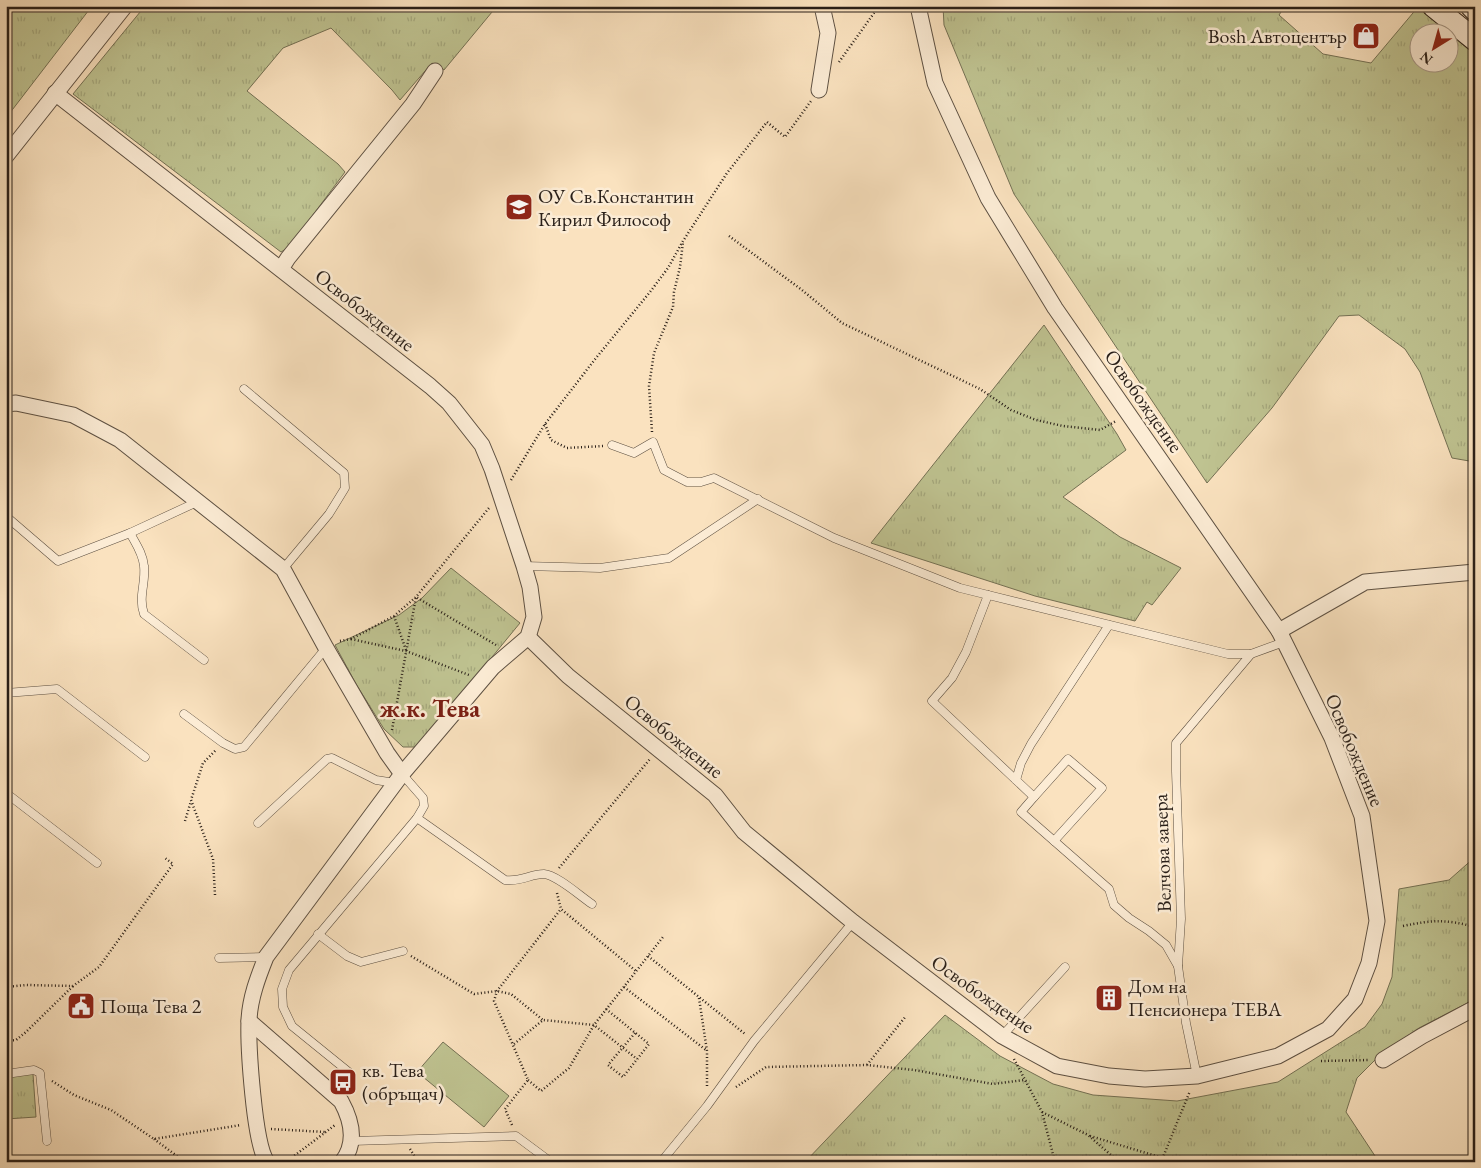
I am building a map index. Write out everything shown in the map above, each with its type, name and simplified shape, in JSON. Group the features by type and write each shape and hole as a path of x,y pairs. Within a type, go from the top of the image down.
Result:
{"street":[{"path":"6,156 125,6"},
{"path":"819,90 828,33 822,6"},
{"name":"Освобождение","path":"55,93 430,386 448,403 482,445 492,469 530,587 534,617 528,637 568,676 714,795 744,832 853,922 1002,1036 1057,1066 1109,1076 1146,1079 1197,1076 1278,1056 1328,1029 1355,999 1369,963 1377,921 1362,816 1332,738 1282,636 1055,308 988,198 935,83 918,6"},
{"path":"1433,6 1475,40"},
{"path":"1471,6 1475,10"},
{"path":"281,269 413,104 434,71"},
{"path":"6,404 16,403 74,415 120,440 283,570 388,753 399,779"},
{"path":"1282,636 1365,582 1475,572"},
{"path":"264,1161 260,1146 252,1074 249,1021 255,984 266,957 399,779 493,667 528,637"},
{"path":"1384,1060 1422,1036 1475,1008"},
{"path":"249,1021 341,1102 349,1116 352,1141 347,1155 342,1162"}],"lane":[{"path":"244,389 344,473 345,488 329,514 283,570"},
{"path":"612,445 634,453 653,442 664,470 687,482 701,482 714,478 834,538 960,588 988,596 1228,654 1251,654 1282,636"},
{"path":"524,566 600,568 668,558 758,500"},
{"path":"8,518 58,561 130,533 197,502"},
{"path":"130,533 141,555 144,567 141,604 144,614 204,660"},
{"path":"988,596 966,652 952,678 932,701 1034,797"},
{"path":"1016,780 1021,763 1031,744 1109,625"},
{"path":"184,714 224,743 235,749 244,747 325,646"},
{"name":"Велчова завера","path":"1197,1076 1186,1023 1178,966 1182,919 1176,800 1176,744 1251,654"},
{"path":"6,693 22,690 57,689 145,757"},
{"path":"258,823 327,759 332,758 376,780 399,779 424,798 424,806 417,818 289,970 282,989 283,1007 292,1026 350,1073"},
{"path":"1054,840 1102,788 1068,759 1021,812 1109,889 1114,905 1166,945 1178,966"},
{"path":"6,793 96,863"},
{"path":"417,818 505,880 515,881 543,874 552,876 592,904"},
{"path":"661,1162 707,1106 754,1041 853,922"},
{"path":"318,934 347,956 361,962 403,952"},
{"path":"219,958 266,957"},
{"path":"1002,1036 1066,967"},
{"path":"6,1074 34,1070 40,1074 47,1141"},
{"path":"352,1141 516,1136 551,1162"}],"path":[{"path":"835,67 879,6"},
{"path":"325,646 351,639 394,616 416,597 511,480 544,424 668,268 683,241 727,173 767,122 786,137 819,90"},
{"path":"729,236 802,290 842,323 980,389 1011,410 1036,420 1063,426 1100,430 1129,414"},
{"path":"653,442 649,386 654,353 673,307 683,241"},
{"path":"544,424 551,440 567,448 612,445"},
{"path":"388,753 416,597"},
{"path":"416,597 508,653"},
{"path":"394,616 406,652"},
{"path":"351,639 406,652 482,680"},
{"path":"185,821 203,763 224,743"},
{"path":"636,971 562,908 552,876 658,749"},
{"path":"191,800 214,859 215,895"},
{"path":"6,1040 16,1040 73,986 99,967 173,864 165,858"},
{"path":"562,908 497,991 494,1001 528,1080 541,1092 569,1068 594,1025 663,937"},
{"path":"1403,926 1434,920 1457,922 1475,928"},
{"path":"403,952 474,994 497,991 511,994 543,1020 594,1025 637,1059"},
{"path":"648,956 754,1041"},
{"path":"6,987 26,985 73,986"},
{"path":"624,986 707,1051"},
{"path":"699,997 707,1051 707,1106"},
{"path":"606,1010 634,1032 649,1044 623,1077 608,1065 634,1032"},
{"path":"867,1065 906,1016"},
{"path":"513,1044 543,1020"},
{"path":"1002,1036 1042,1112 1055,1162"},
{"path":"1321,1061 1384,1060"},
{"path":"707,1106 766,1067 867,1065 914,1070 993,1084 1024,1080"},
{"path":"40,1074 74,1095 111,1110 185,1162"},
{"path":"1161,1162 1197,1076"},
{"path":"516,1136 505,1109 528,1080"},
{"path":"1042,1112 1088,1135 1176,1162"},
{"path":"286,1162 349,1116"},
{"path":"154,1139 238,1124 258,1128 325,1132"},
{"path":"1088,1135 1119,1162"}],"green space":[{"path":"6,6 92,6 6,118"},
{"path":"145,6 497,6 444,70 432,63 400,100 331,28 283,48 247,91 338,164 345,172 289,247 281,252 73,94"},
{"path":"943,6 1285,6 1279,15 1323,54 1371,63 1418,7 1436,22 1408,22 1408,72 1458,72 1458,41 1475,55 1475,462 1452,458 1420,372 1405,349 1359,315 1339,316 1272,408 1207,483 1014,194 944,25"},
{"path":"1044,325 1126,450 1063,497 1120,537 1181,568 1152,605 1147,602 1135,621 1035,596 871,543"},
{"path":"451,568 520,623 418,747 403,747 384,729 356,684 335,645 399,615 422,598"},
{"path":"1475,857 1475,999 1419,1028 1381,1054 1357,1078 1346,1112 1379,1162 805,1162 945,1015 1000,1056 1053,1084 1093,1095 1177,1101 1278,1082 1365,1027 1382,1004 1392,977 1399,889 1449,880"},
{"path":"443,1042 509,1096 484,1127 417,1072"},
{"path":"33,1074 36,1117 6,1119 6,1076"}],"place":[{"name":"Bosh Автоцентър","path":"1366,36"},
{"name":"ОУ Св.Константин Кирил Философ","path":"519,207"},
{"name":"Дом на Пенсионера ТЕВА","path":"1109,998"},
{"name":"Поща Тева 2","path":"81,1006"},
{"name":"кв. Тева (обръщач)","path":"343,1082"}],"district":[{"name":"ж.к. Тева","path":"430,708"}]}
